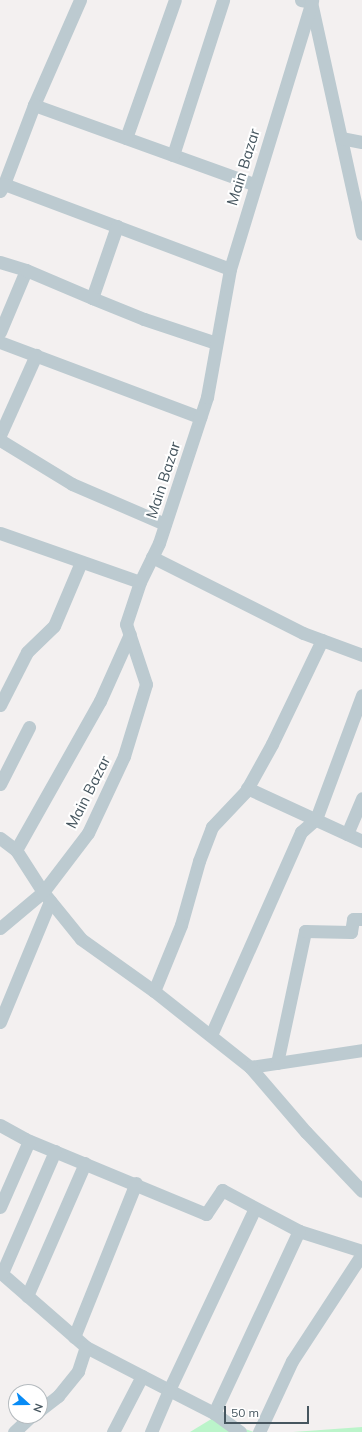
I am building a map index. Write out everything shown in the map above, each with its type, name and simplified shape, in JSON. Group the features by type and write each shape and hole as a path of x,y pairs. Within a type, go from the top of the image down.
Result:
{"street":[{"path":"80,0 34,104 2,188 117,226 230,268"},
{"path":"126,138 175,0"},
{"path":"173,155 223,0"},
{"path":"308,1 362,233"},
{"name":"Main Bazar","path":"0,928 47,897 88,833 124,756 146,684 126,624 140,582 165,524 207,397 230,268 308,1"},
{"path":"34,104 254,184"},
{"path":"341,138 362,142"},
{"path":"92,298 117,226"},
{"path":"0,262 26,270 144,319 216,344"},
{"path":"0,332 26,270"},
{"path":"0,342 200,417"},
{"path":"0,435 36,355"},
{"path":"0,440 72,484 165,524"},
{"path":"0,533 140,582"},
{"path":"152,557 303,633 362,654"},
{"path":"0,705 27,652 54,626 81,562"},
{"path":"16,850 100,701 130,634"},
{"path":"154,990 181,925 198,861 212,827 247,788 272,744 322,640"},
{"path":"211,1035 301,832 316,819 362,695"},
{"path":"0,784 29,727"},
{"path":"247,788 362,841"},
{"path":"347,834 362,798"},
{"path":"0,838 16,850 47,897 81,939 154,990 250,1067 306,1132 362,1191"},
{"path":"0,1022 47,897"},
{"path":"277,1063 305,931 351,932 353,919 362,919"},
{"path":"250,1067 362,1050"},
{"path":"0,1124 29,1141 136,1183 206,1214 222,1190 299,1231 362,1251"},
{"path":"0,1207 29,1141"},
{"path":"55,1151 1,1273 86,1347 214,1413 240,1432"},
{"path":"27,1296 85,1163"},
{"path":"74,1337 136,1183"},
{"path":"151,1432 169,1390 255,1208"},
{"path":"214,1413 299,1231"},
{"path":"259,1432 292,1361 362,1254"},
{"path":"48,1404 58,1396 78,1371 86,1347"},
{"path":"113,1432 142,1376"},
{"path":"14,1432 22,1424"}],"green space":[{"path":"213,1418 254,1432 190,1432"},
{"path":"362,1427 362,1432 293,1432"}]}
